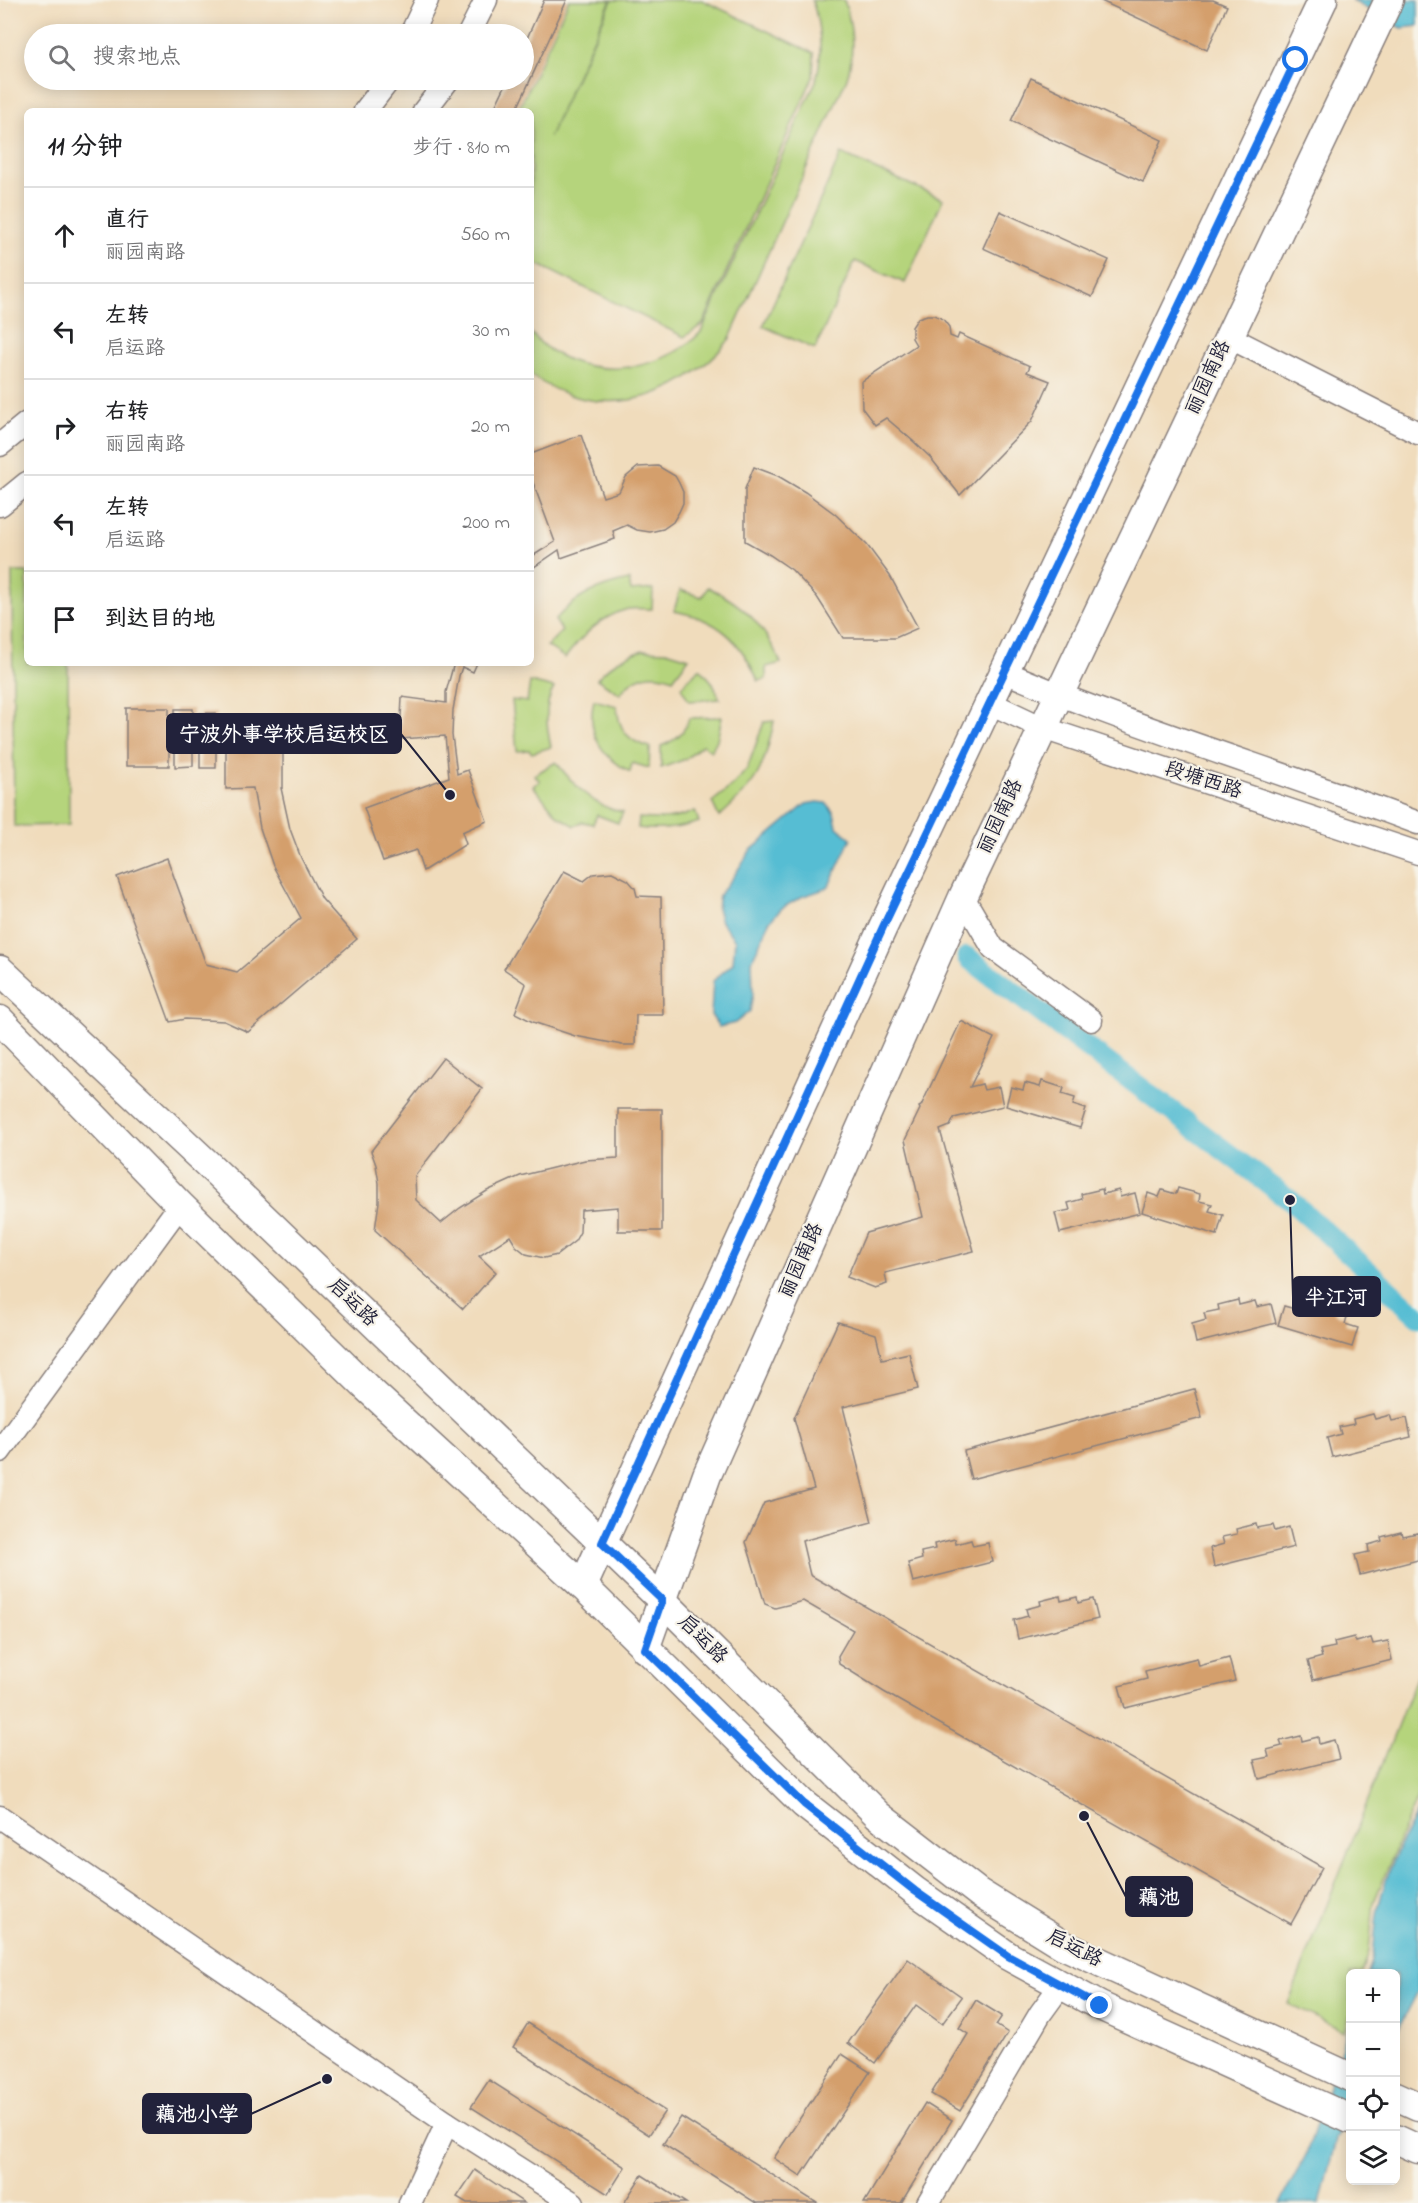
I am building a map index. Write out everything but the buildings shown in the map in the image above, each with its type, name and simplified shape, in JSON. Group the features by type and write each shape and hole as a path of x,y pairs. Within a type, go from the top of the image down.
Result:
{"main road":[{"path":"583,1586 883,927 1323,0"},
{"name":"丽园南路","path":"645,1649 707,1475 963,897 1389,0"},
{"name":"启运路","path":"0,970 216,1172 662,1600 878,1815 979,1893 1063,1946 1346,2074"},
{"name":"启运路","path":"0,1020 180,1205 366,1387 583,1586 804,1804 915,1891 1008,1956 1100,2006 1346,2117"}],"street":[{"path":"416,24 427,0"},
{"path":"475,24 486,0"},
{"path":"367,108 381,90"},
{"path":"426,108 440,90"},
{"path":"1228,337 1418,433"},
{"path":"0,445 24,425"},
{"path":"0,505 24,485"},
{"name":"段塘西路","path":"1005,672 1059,695 1418,823"},
{"name":"段塘西路","path":"990,703 1043,728 1418,853"},
{"path":"963,897 993,948 1091,1020"},
{"path":"0,1451 180,1205"},
{"path":"0,1816 447,2123 573,2203"},
{"path":"928,2203 1040,2014 1061,1985"},
{"path":"410,2203 447,2123"}],"green space":[{"path":"569,0 611,0 549,137 612,0 702,0 814,53 813,77 703,324 684,337 534,262 534,108 519,108 528,90 534,90 534,76"},
{"path":"812,0 844,0 852,39 850,68 729,340 709,361 686,378 662,391 636,399 610,402 583,399 557,390 534,377 534,336 549,349 569,360 592,367 616,368 640,365 663,358 683,347 701,332 816,81 820,60 817,20"},
{"path":"841,154 943,199 905,283 855,261 815,349 763,326"},
{"path":"12,572 24,572 24,666 68,666 69,825 14,826"},
{"path":"629,580 631,591 653,589 652,609 628,609 600,622 578,642 565,658 547,646 562,631 555,620 571,604 598,589"},
{"path":"708,587 743,609 767,637 781,663 766,667 766,679 758,681 744,654 726,634 703,620 674,611 680,590 702,597"},
{"path":"643,650 666,651 689,658 673,679 657,675 644,676 631,682 620,694 597,679 618,661"},
{"path":"700,668 712,682 720,699 689,701 681,687"},
{"path":"530,682 554,688 547,709 551,747 532,753 529,750 517,751 512,700 527,702"},
{"path":"594,700 617,706 619,721 630,738 650,747 649,768 632,763 630,772 611,759 604,751 594,733 592,723"},
{"path":"722,717 717,740 711,751 702,745 686,759 661,768 661,746 679,736 689,718"},
{"path":"774,721 767,752 757,775 742,795 719,817 712,802 733,785 747,769 764,722"},
{"path":"556,762 585,794 603,806 623,812 618,823 597,815 593,824 582,822 575,826 558,816 533,786 540,781 534,775"},
{"path":"695,811 699,822 676,828 638,828 639,818 668,819"},
{"path":"1418,1673 1418,1795 1374,1902 1369,1951 1363,1969 1346,1969 1344,2031 1288,2004"}],"water":[{"path":"1351,0 1418,0 1418,26 1402,28"},
{"path":"826,803 834,813 837,827 851,838 828,888 801,897 782,908 769,922 752,961 753,993 750,1011 735,1023 719,1027 711,1015 713,981 733,963 735,940 721,922 717,908 719,895 750,851 806,804"},
{"path":"1418,1811 1418,1991 1400,2026 1400,1969 1370,1969 1382,1893 1406,1833"},
{"path":"1346,2035 1346,2123 1336,2139 1320,2203 1280,2203 1306,2155"}],"waterway":[{"path":"967,957 1290,1200 1418,1316"}],"place":[{"name":"宁波外事学校启运校区","path":"450,795"},
{"name":"半江河","path":"1290,1200"},
{"name":"藕池","path":"1084,1816"},
{"name":"藕池小学","path":"327,2079"}],"route":[{"path":"1100,2006 1008,1956 915,1891 804,1804 645,1649 662,1600 602,1543 883,927 1296,60"}]}
